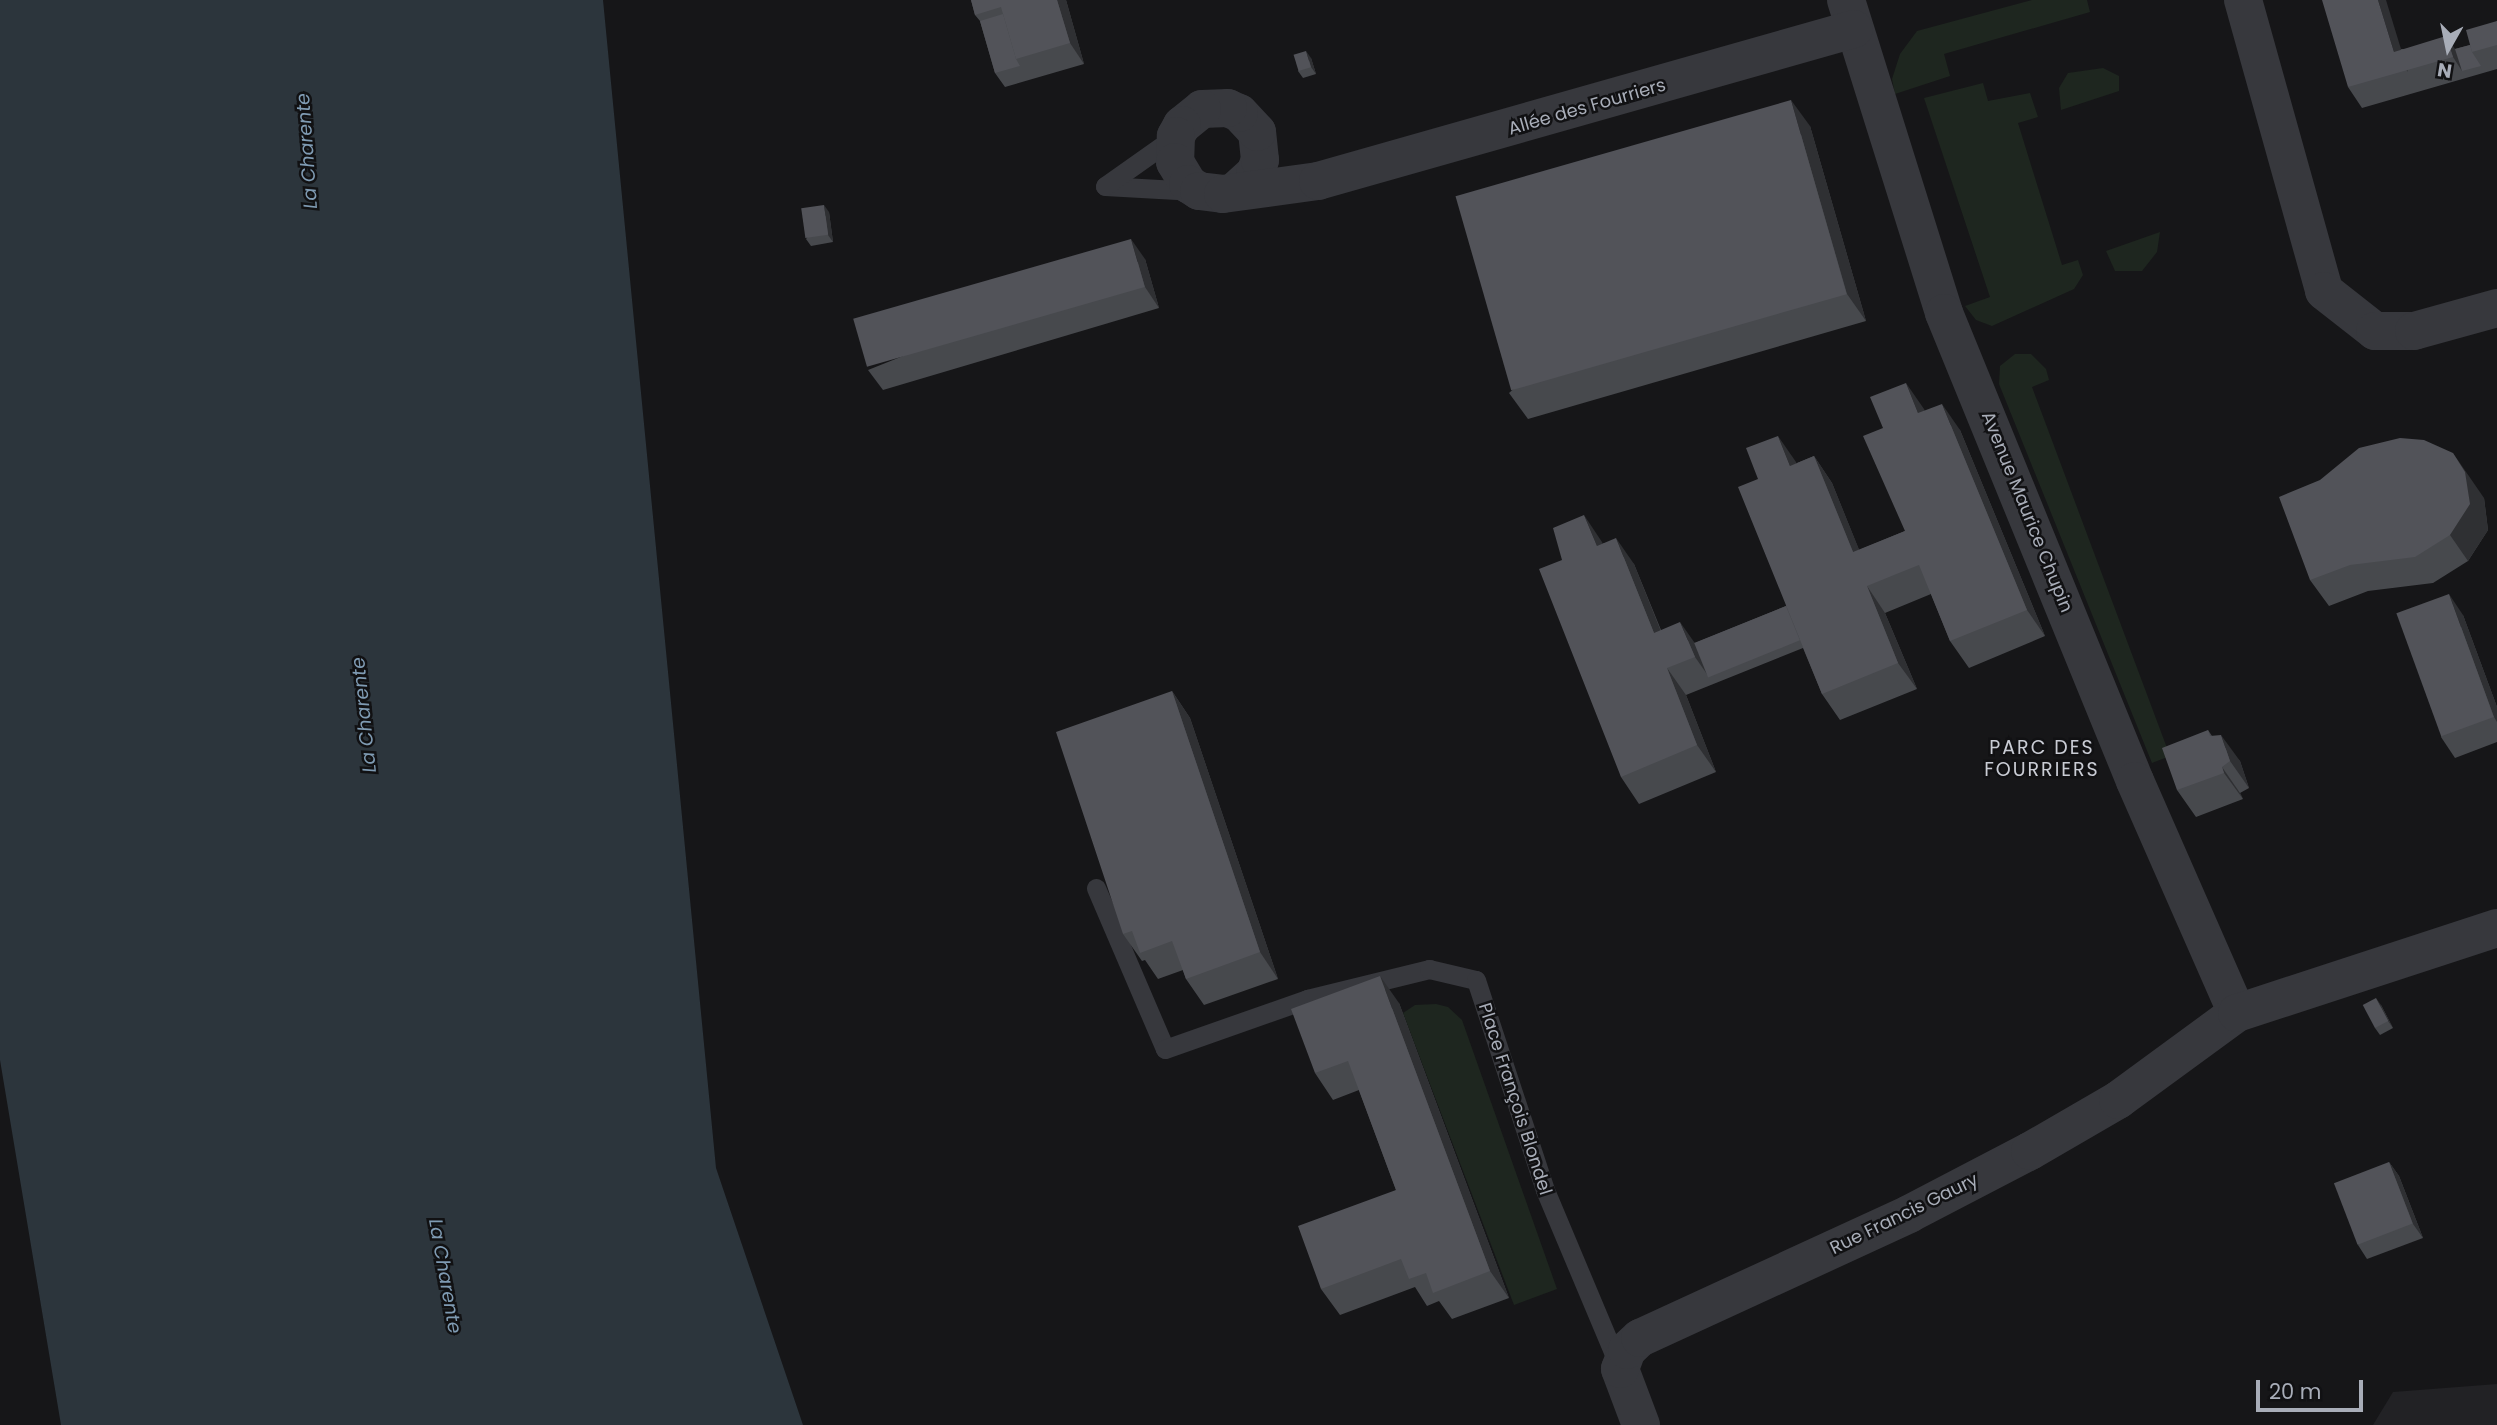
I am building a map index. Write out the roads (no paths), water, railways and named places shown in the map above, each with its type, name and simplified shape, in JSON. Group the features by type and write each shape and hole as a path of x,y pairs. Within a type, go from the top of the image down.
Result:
{"street":[{"path":"2243,0 2324,291 2375,331 2414,331 2497,309"},
{"name":"Allée des Fourriers","path":"1217,191 1318,181 1850,15"},
{"name":"Avenue Maurice Chupin","path":"1850,15 1944,313 2135,781 2237,1013"},
{"path":"1257,132 1261,153 1255,173 1217,191 1188,184 1175,162 1176,136 1191,115 1215,107 1239,113 1257,132 1318,181"},
{"name":"Rue Francis Gaury","path":"1620,1369 1627,1350 1640,1338 1909,1214 2030,1151 2118,1100 2237,1013 2497,928"},
{"path":"1620,1369 1641,1425"}],"lane":[{"path":"1176,136 1105,186 1217,191"},
{"name":"Place François Blondel","path":"1096,888 1165,1049 1307,999 1429,969 1476,980 1545,1190 1620,1369"}],"water":[{"name":"La Charente","path":"0,0 603,0 716,1168 803,1425 61,1425 0,1060"}],"district":[{"name":"PARC DES FOURRIERS","path":"2042,759"}]}
